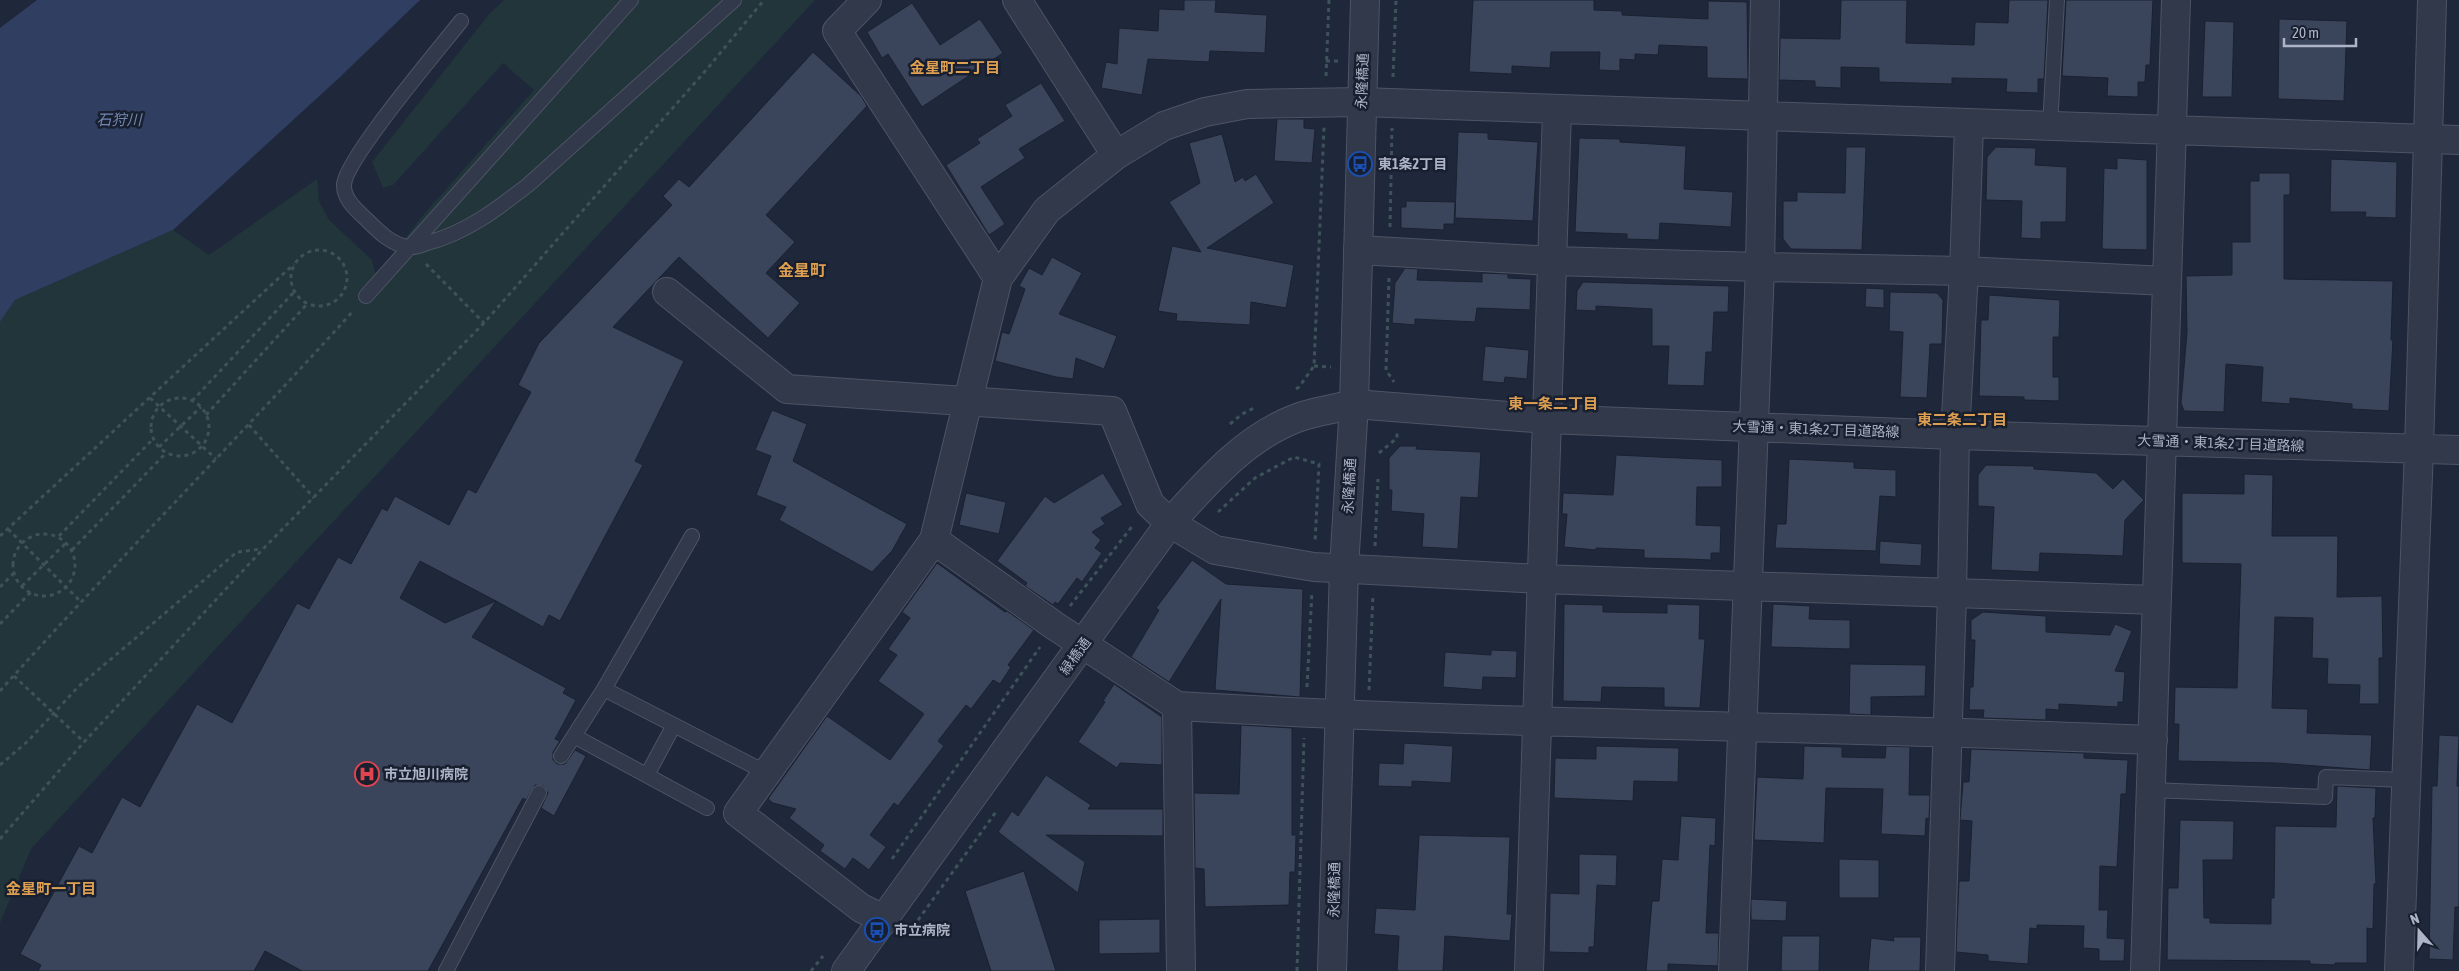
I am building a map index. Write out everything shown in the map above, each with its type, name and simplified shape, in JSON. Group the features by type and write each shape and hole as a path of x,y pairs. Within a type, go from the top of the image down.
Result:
{"street":[{"path":"867,0 837,31 998,278"},
{"path":"1016,0 1116,155"},
{"name":"永隆橋通","path":"1332,971 1338,715 1344,568 1354,404 1365,0"},
{"path":"1733,971 1760,268 1765,0"},
{"path":"2145,971 2176,0"},
{"path":"2399,971 2419,448 2432,0"},
{"path":"885,920 861,908 738,813 934,540 998,278 1047,210 1116,155 1164,126 1205,112 1247,104 1361,102 2459,140"},
{"path":"1529,971 1557,110"},
{"path":"1940,971 1955,435 1964,271 1969,124"},
{"path":"1358,250 1553,261 1760,268 1964,271 2166,280"},
{"path":"667,292 787,388 1112,411 1150,504 1170,523 1215,550 1314,567 1542,579 2156,600"},
{"name":"大雪通・東1条2丁目道路線","path":"1354,404 1398,409 1548,419 1955,435 2459,450"},
{"name":"緑橋通","path":"846,971 885,920 1170,523 1221,466 1261,438 1297,418 1354,404"},
{"path":"934,540 1055,626 1084,643 1177,706 1338,715 1948,731 2153,740"},
{"path":"1177,706 1182,971"}],"lane":[{"path":"366,296 631,0"},
{"path":"461,21 358,155 344,183 346,196 375,229 390,241 410,248 441,239 492,213 528,185 734,0"},
{"path":"2050,126 2057,0"},
{"path":"561,756 604,689 692,536"},
{"path":"604,689 767,773"},
{"path":"647,775 674,725"},
{"path":"574,736 707,808"},
{"path":"2151,790 2325,798 2326,777 2406,780"},
{"path":"446,971 539,793"}],"path":[{"path":"0,839 84,742 263,549 484,323 707,69 764,0"},
{"path":"1378,461 1379,451 1397,438 1400,391 1386,370 1396,0"},
{"path":"410,248 484,323"},
{"path":"0,536 294,264 308,252 317,250 336,254 347,269 348,278 342,296 326,306 308,304 294,292 291,273 294,264"},
{"path":"192,401 294,292"},
{"path":"0,691 80,602 249,425 366,296"},
{"path":"206,415 308,304"},
{"path":"150,398 216,459"},
{"path":"180,398 192,401 201,408 206,415 209,430 201,447 185,456 166,453 159,447 153,439 152,421 161,405 180,398"},
{"path":"159,447 201,408"},
{"path":"249,425 314,498"},
{"path":"59,536 153,439"},
{"path":"72,550 166,453"},
{"path":"1368,716 1378,471"},
{"path":"8,529 80,602"},
{"path":"39,533 59,536 67,542 72,550 76,570 72,580 66,588 57,594 46,596 30,592 22,586 14,573 13,562 15,552 21,543 39,533"},
{"path":"22,586 67,542"},
{"path":"0,765 28,741 78,686 237,552 263,549"},
{"path":"0,587 14,573"},
{"path":"0,624 30,592"},
{"path":"14,676 84,742"},
{"path":"912,927 952,875"}],"shaded area":[{"path":"504,0 815,0 31,849 0,923 0,322 15,300 173,230 209,255 317,179 319,201 329,220 372,260 376,275 425,213 534,90 503,63 393,185 383,188 372,162 490,13"}],"water":[{"name":"石狩川","path":"37,0 420,0 339,78 173,230 15,300 0,322 0,28"}],"building":[{"path":"1184,0 1216,0 1215,12 1267,15 1265,53 1210,51 1209,62 1148,59 1142,95 1101,88 1106,62 1117,64 1119,28 1158,31 1159,9 1184,10"},
{"path":"1473,0 1594,0 1594,10 1622,11 1622,15 1708,19 1708,1 1747,2 1748,79 1707,78 1707,47 1659,45 1658,55 1635,54 1635,60 1620,59 1620,71 1599,70 1600,52 1551,52 1550,68 1512,66 1512,74 1469,72"},
{"path":"1841,0 1907,0 1906,43 1974,45 1975,22 2008,23 2009,0 2048,0 2044,79 2038,79 2038,93 2006,92 2007,79 1952,78 1952,84 1879,82 1879,68 1841,67 1841,88 1815,87 1815,81 1779,80 1780,38 1840,39"},
{"path":"2066,0 2153,0 2150,65 2146,65 2145,82 2138,82 2138,97 2107,96 2108,78 2062,76"},
{"path":"912,3 940,45 980,19 1003,53 922,107 888,54 882,58 867,32"},
{"path":"2279,19 2347,21 2344,101 2278,99"},
{"path":"2205,21 2234,22 2232,97 2202,97"},
{"name":"市立旭川病院","path":"813,52 861,96 867,106 766,215 795,242 766,273 800,303 768,338 679,257 613,327 684,361 635,461 643,465 560,621 549,615 543,627 496,601 472,637 566,688 563,693 576,700 555,739 560,741 553,752 553,760 557,764 565,764 575,750 586,756 554,816 541,808 548,793 543,786 535,785 526,800 523,798 428,971 302,971 265,951 254,971 38,971 41,965 20,954 79,846 92,853 122,797 140,807 197,704 232,723 297,603 309,609 338,557 351,564 382,508 387,511 395,496 449,525 468,489 476,493 531,392 518,385 539,343 672,205 663,196 679,179 689,187","holes":["420,561 496,601 445,623 400,598"]},
{"path":"1041,83 1065,121 1019,149 1025,158 981,187 1005,224 989,235 946,165 980,143 977,139 1012,116 1005,105"},
{"path":"1277,119 1304,119 1304,128 1315,129 1312,163 1274,161"},
{"path":"1458,132 1488,133 1488,139 1538,142 1533,221 1455,218"},
{"path":"1222,134 1235,182 1243,177 1245,181 1256,174 1274,203 1207,248 1294,265 1286,308 1251,302 1250,325 1176,321 1177,314 1158,311 1172,246 1201,252 1169,202 1200,183 1189,143"},
{"path":"1579,138 1620,139 1620,142 1686,146 1684,189 1733,192 1731,227 1660,223 1659,240 1627,239 1627,234 1575,232"},
{"path":"1846,147 1866,147 1862,250 1791,249 1783,239 1783,201 1797,201 1797,192 1845,193"},
{"path":"1996,147 2036,148 2035,165 2067,167 2066,222 2041,222 2041,239 2021,238 2022,201 1986,200 1987,157"},
{"path":"2117,158 2147,160 2147,250 2102,249 2104,168 2117,169"},
{"path":"2331,159 2397,162 2396,218 2365,217 2366,212 2330,212"},
{"path":"2259,173 2290,173 2290,195 2284,195 2284,279 2393,281 2391,340 2393,340 2389,411 2352,409 2352,404 2290,398 2290,404 2261,402 2263,367 2226,364 2224,412 2184,411 2181,403 2187,332 2186,276 2232,275 2232,242 2250,242 2250,181 2259,181"},
{"path":"1406,201 1455,202 1454,224 1444,224 1444,230 1401,228 1401,207 1406,207"},
{"path":"1052,257 1082,273 1059,314 1117,336 1104,369 1076,358 1073,379 1056,377 995,361 1002,332 1009,334 1025,289 1019,286 1029,268 1042,275"},
{"path":"1405,268 1418,269 1417,280 1482,282 1482,273 1508,274 1508,278 1531,279 1530,310 1477,308 1475,322 1415,319 1415,325 1392,323 1395,283"},
{"path":"1583,282 1729,286 1728,312 1714,312 1712,352 1706,352 1704,386 1667,385 1669,346 1652,346 1652,309 1596,306 1596,311 1576,310 1577,291"},
{"path":"1866,288 1884,289 1884,308 1865,307"},
{"path":"1890,292 1937,293 1943,300 1942,344 1930,344 1927,398 1900,397 1903,332 1889,331"},
{"path":"1989,295 2060,300 2059,337 2053,337 2053,377 2059,377 2059,401 2024,400 2024,397 1979,396 1981,320 1988,320"},
{"path":"1485,346 1529,350 1527,379 1505,377 1504,383 1482,381"},
{"path":"772,410 807,424 793,461 907,524 892,551 872,572 779,520 786,507 756,495 771,456 755,450"},
{"path":"1400,446 1417,446 1416,449 1481,452 1478,498 1461,497 1458,549 1422,547 1424,514 1391,511 1392,490 1389,490 1389,458"},
{"path":"1616,455 1722,460 1722,487 1697,487 1696,525 1721,526 1720,553 1711,553 1711,560 1644,558 1644,550 1596,548 1596,550 1564,547 1567,514 1562,514 1563,493 1613,495"},
{"path":"1789,459 1854,462 1854,468 1896,470 1896,497 1880,496 1876,551 1775,548 1777,524 1786,524"},
{"path":"1986,465 2034,466 2034,469 2096,473 2113,489 2123,479 2144,500 2125,520 2123,556 2040,553 2039,572 1991,570 1994,507 1978,506 1978,475"},
{"path":"1103,473 1123,505 1101,518 1105,524 1092,532 1101,540 1095,548 1102,553 1082,582 1077,578 1058,604 1055,602 1053,605 1025,586 1027,583 997,561 1045,496 1054,503"},
{"path":"2244,474 2273,475 2272,536 2338,536 2337,597 2382,596 2383,658 2379,658 2379,704 2359,704 2360,685 2327,684 2328,659 2312,658 2313,618 2275,617 2272,708 2308,709 2307,733 2372,735 2370,770 2276,763 2178,761 2179,724 2174,724 2175,687 2237,688 2241,564 2182,563 2182,493 2244,494"},
{"path":"966,493 1006,502 999,534 959,525"},
{"path":"1880,541 1922,544 1921,566 1879,564"},
{"path":"1192,560 1226,584 1303,589 1300,697 1215,690 1221,599 1169,682 1131,657 1159,610 1156,608"},
{"path":"937,563 1005,612 1007,611 1034,630 1008,665 1011,667 1000,684 993,680 971,709 966,705 938,741 944,746 898,806 894,803 870,835 886,847 869,870 853,858 845,869 820,851 824,845 789,818 796,809 773,803 768,799 827,716 890,760 924,714 878,681 897,655 888,649 910,618 902,612"},
{"path":"1564,604 1603,605 1603,612 1667,613 1667,604 1700,605 1699,639 1705,639 1700,708 1664,707 1664,688 1602,687 1601,702 1563,701"},
{"path":"1773,604 1810,606 1809,619 1850,620 1850,649 1771,647"},
{"path":"1983,612 2046,616 2046,632 2110,635 2115,624 2132,631 2115,671 2125,672 2123,702 2118,702 2118,707 2059,704 2059,710 2046,709 2046,720 1983,718 1984,710 1969,710 1970,687 1973,687 1975,640 1971,640 1971,620"},
{"path":"1491,650 1517,651 1516,678 1483,677 1482,690 1443,687 1445,652 1491,655"},
{"path":"1850,664 1926,665 1925,696 1871,697 1871,715 1849,714"},
{"path":"1114,684 1162,717 1162,765 1120,763 1117,768 1078,742 1105,702 1103,701"},
{"path":"1241,725 1292,728 1292,835 1296,835 1295,872 1290,872 1289,905 1205,907 1204,869 1195,868 1194,793 1239,794"},
{"path":"2439,735 2459,736 2457,786 2459,786 2459,907 2455,907 2453,960 2429,959 2432,786 2437,786"},
{"path":"1404,743 1453,746 1451,783 1412,781 1412,787 1378,786 1379,763 1403,764"},
{"path":"1596,746 1679,748 1678,782 1634,781 1633,801 1554,798 1555,758 1596,759"},
{"path":"1804,746 1842,747 1842,757 1885,758 1886,746 1910,747 1909,795 1930,795 1929,819 1926,818 1925,836 1881,834 1883,789 1826,788 1824,843 1754,840 1757,777 1803,779"},
{"path":"1971,749 2084,753 2084,758 2128,760 2126,794 2121,794 2117,867 2100,866 2099,910 2108,910 2107,938 2125,939 2124,961 2099,961 2099,949 2083,948 2084,926 2037,925 2037,929 2030,928 2028,964 1988,961 1988,955 1956,952 1959,881 1969,881 1972,821 1960,820 1963,782 1969,782"},
{"path":"1046,775 1091,805 1088,809 1163,809 1163,836 1046,835 1085,862 1078,893 998,832 1012,811 1018,816"},
{"path":"2337,786 2376,788 2375,818 2373,818 2376,884 2374,884 2373,929 2367,928 2367,963 2335,963 2335,965 2310,964 2310,961 2167,960 2168,888 2178,888 2180,820 2234,821 2233,860 2203,860 2204,918 2210,918 2210,923 2271,924 2271,898 2274,898 2275,826 2336,827"},
{"path":"1681,816 1716,818 1715,846 1710,845 1706,933 1719,933 1718,966 1668,964 1668,971 1646,971 1652,901 1659,901 1662,859 1678,860"},
{"path":"1419,835 1510,837 1507,914 1512,914 1510,941 1445,936 1443,971 1397,971 1399,936 1374,934 1376,908 1415,910"},
{"path":"1579,854 1617,855 1616,886 1597,885 1594,947 1589,947 1589,953 1549,952 1550,893 1579,894"},
{"path":"1839,859 1879,860 1879,898 1839,898"},
{"path":"1024,871 1056,971 991,971 965,891"},
{"path":"1751,899 1787,901 1786,921 1751,920"},
{"path":"1160,919 1160,953 1099,954 1099,920"},
{"path":"1782,936 1820,936 1819,971 1781,971"},
{"path":"1893,937 1921,937 1920,971 1868,971 1871,938 1894,941"}],"place":[{"name":"東1条2丁目","path":"1360,164"},
{"name":"市立旭川病院","path":"367,774"},
{"name":"市立病院","path":"877,930"}],"district":[{"name":"金星町二丁目","path":"955,67"},
{"name":"金星町","path":"802,270"},
{"name":"東一条二丁目","path":"1553,403"},
{"name":"東二条二丁目","path":"1962,419"},
{"name":"金星町一丁目","path":"51,888"}]}
